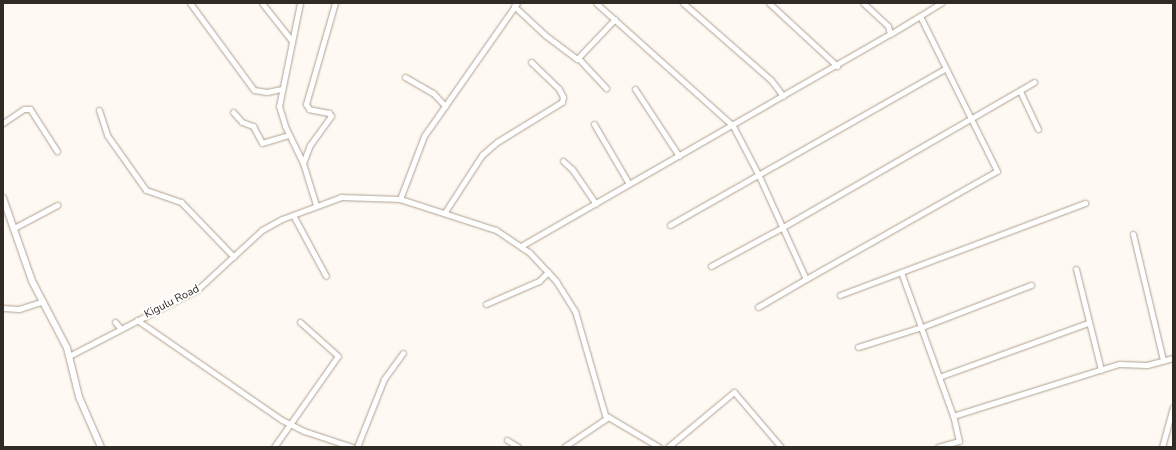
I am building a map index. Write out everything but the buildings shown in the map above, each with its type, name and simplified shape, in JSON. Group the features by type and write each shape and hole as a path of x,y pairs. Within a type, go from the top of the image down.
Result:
{"street":[{"path":"190,3 254,90 267,92 281,90"},
{"path":"262,3 292,41"},
{"path":"300,3 281,90 279,106 289,135 303,163 316,205"},
{"path":"303,163 310,145 330,119 329,113 310,109 306,104 335,3"},
{"path":"596,3 733,126 759,176 806,279"},
{"path":"683,3 771,80 783,96"},
{"path":"769,3 837,66"},
{"path":"863,3 888,26 890,34"},
{"path":"521,246 837,66 941,3"},
{"path":"400,199 424,136 516,5 545,35 579,59 606,88"},
{"path":"758,307 997,172 920,16"},
{"path":"579,59 615,19"},
{"path":"445,212 482,155 497,142 562,102 563,97 559,89 531,62"},
{"path":"670,225 759,176 945,69"},
{"path":"405,77 433,93 445,106"},
{"path":"711,266 783,227 971,120 1034,82"},
{"path":"635,89 679,156"},
{"path":"1020,91 1038,129"},
{"path":"3,123 24,109 30,109 57,151"},
{"path":"99,110 107,135 146,190 181,202 234,257"},
{"path":"232,112 242,122 253,126 259,141 262,143 289,135"},
{"path":"594,124 629,184"},
{"path":"563,161 572,168 596,204"},
{"name":"Kigulu Road","path":"69,356 207,284 262,230 293,215 316,205 341,197 400,199 445,212 496,230 521,246 548,272 568,298 575,311 607,418"},
{"path":"3,198 27,270 63,338 79,397 101,447"},
{"path":"840,294 1085,203"},
{"path":"14,228 57,205"},
{"path":"293,215 326,276"},
{"path":"1133,234 1163,360"},
{"path":"1076,269 1088,323 1101,370"},
{"path":"486,304 539,281 548,272"},
{"path":"901,272 953,416 959,440 938,447"},
{"path":"858,347 922,327 1031,284"},
{"path":"3,308 19,309 43,301"},
{"path":"137,320 272,414 289,424 352,447"},
{"path":"114,322 121,328"},
{"path":"274,447 338,356 332,348 300,322"},
{"path":"939,377 1088,323"},
{"path":"357,447 384,379 404,353"},
{"path":"953,416 1126,363 1145,366 1173,358"},
{"path":"668,447 734,392 781,447"},
{"path":"1162,447 1171,419 1173,407"},
{"path":"564,447 607,418 659,447"},
{"path":"507,440 518,447"}]}
